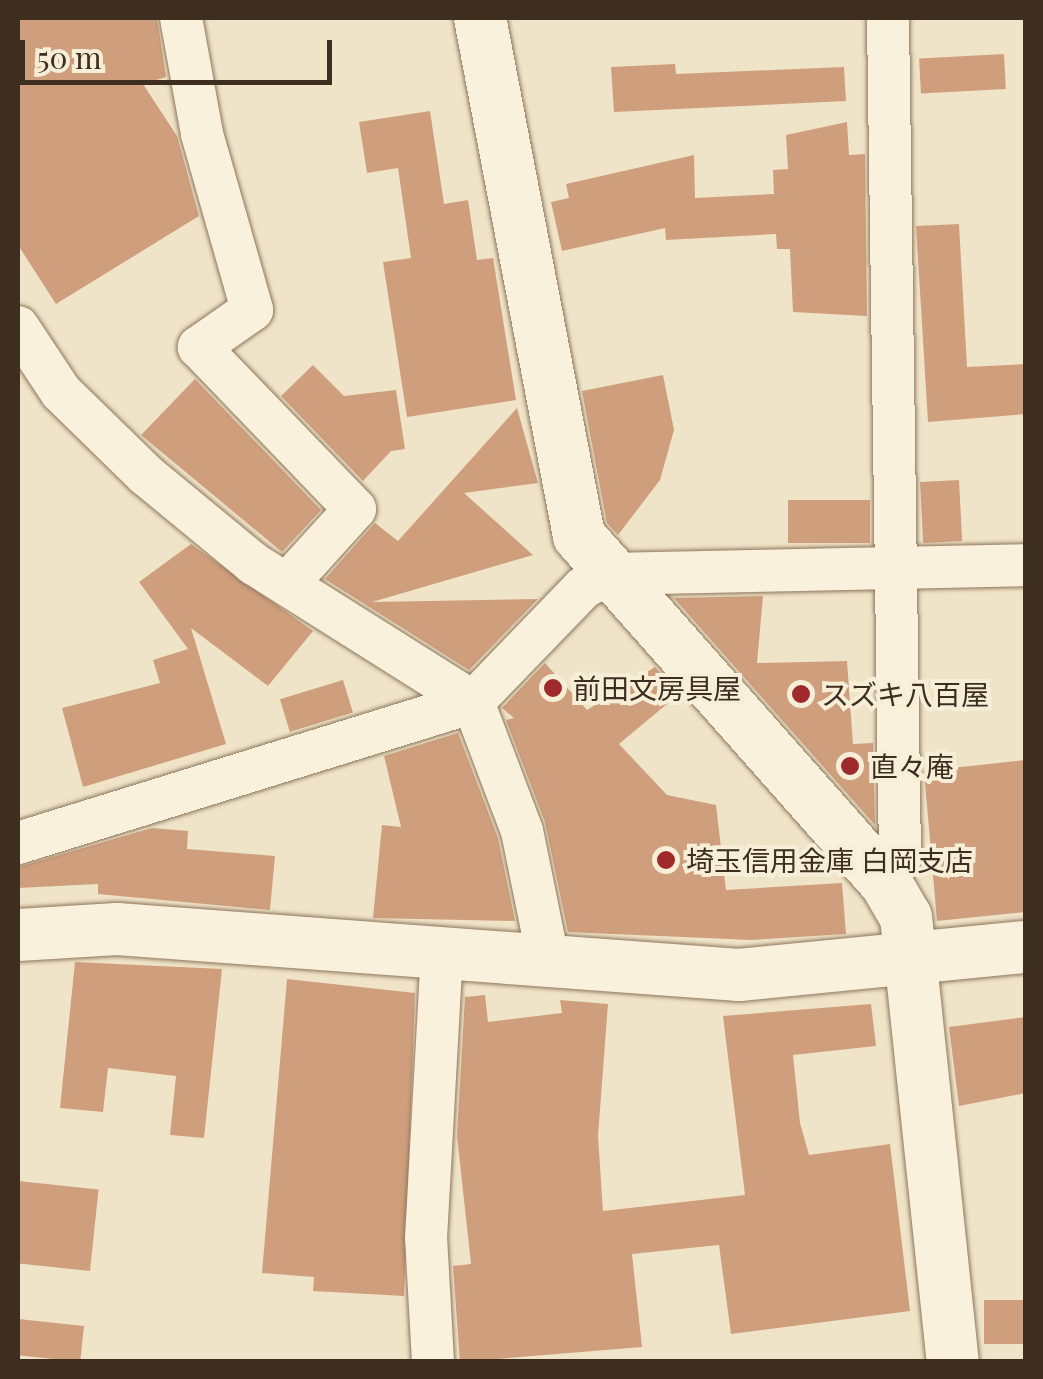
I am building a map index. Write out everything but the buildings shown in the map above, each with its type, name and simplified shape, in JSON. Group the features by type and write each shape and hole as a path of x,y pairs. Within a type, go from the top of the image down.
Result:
{"street":[{"path":"181,18 202,134 252,310 200,347 355,509 288,584"},
{"path":"480,18 573,514 607,574 886,884 906,917 914,960 953,1362"},
{"path":"886,884 900,858 900,569 888,18"},
{"path":"18,327 61,392 146,475 288,584 473,702 522,832 549,964"},
{"path":"18,843 473,702 583,588 607,574 1026,566"},
{"path":"18,936 117,929 549,964 740,974 1026,947"},
{"path":"433,1362 426,1238 442,954"}],"place":[{"name":"前田文房具屋","path":"553,688"},
{"name":"スズキ八百屋","path":"801,694"},
{"name":"直々庵","path":"850,766"},
{"name":"埼玉信用金庫 白岡支店","path":"666,860"}]}
